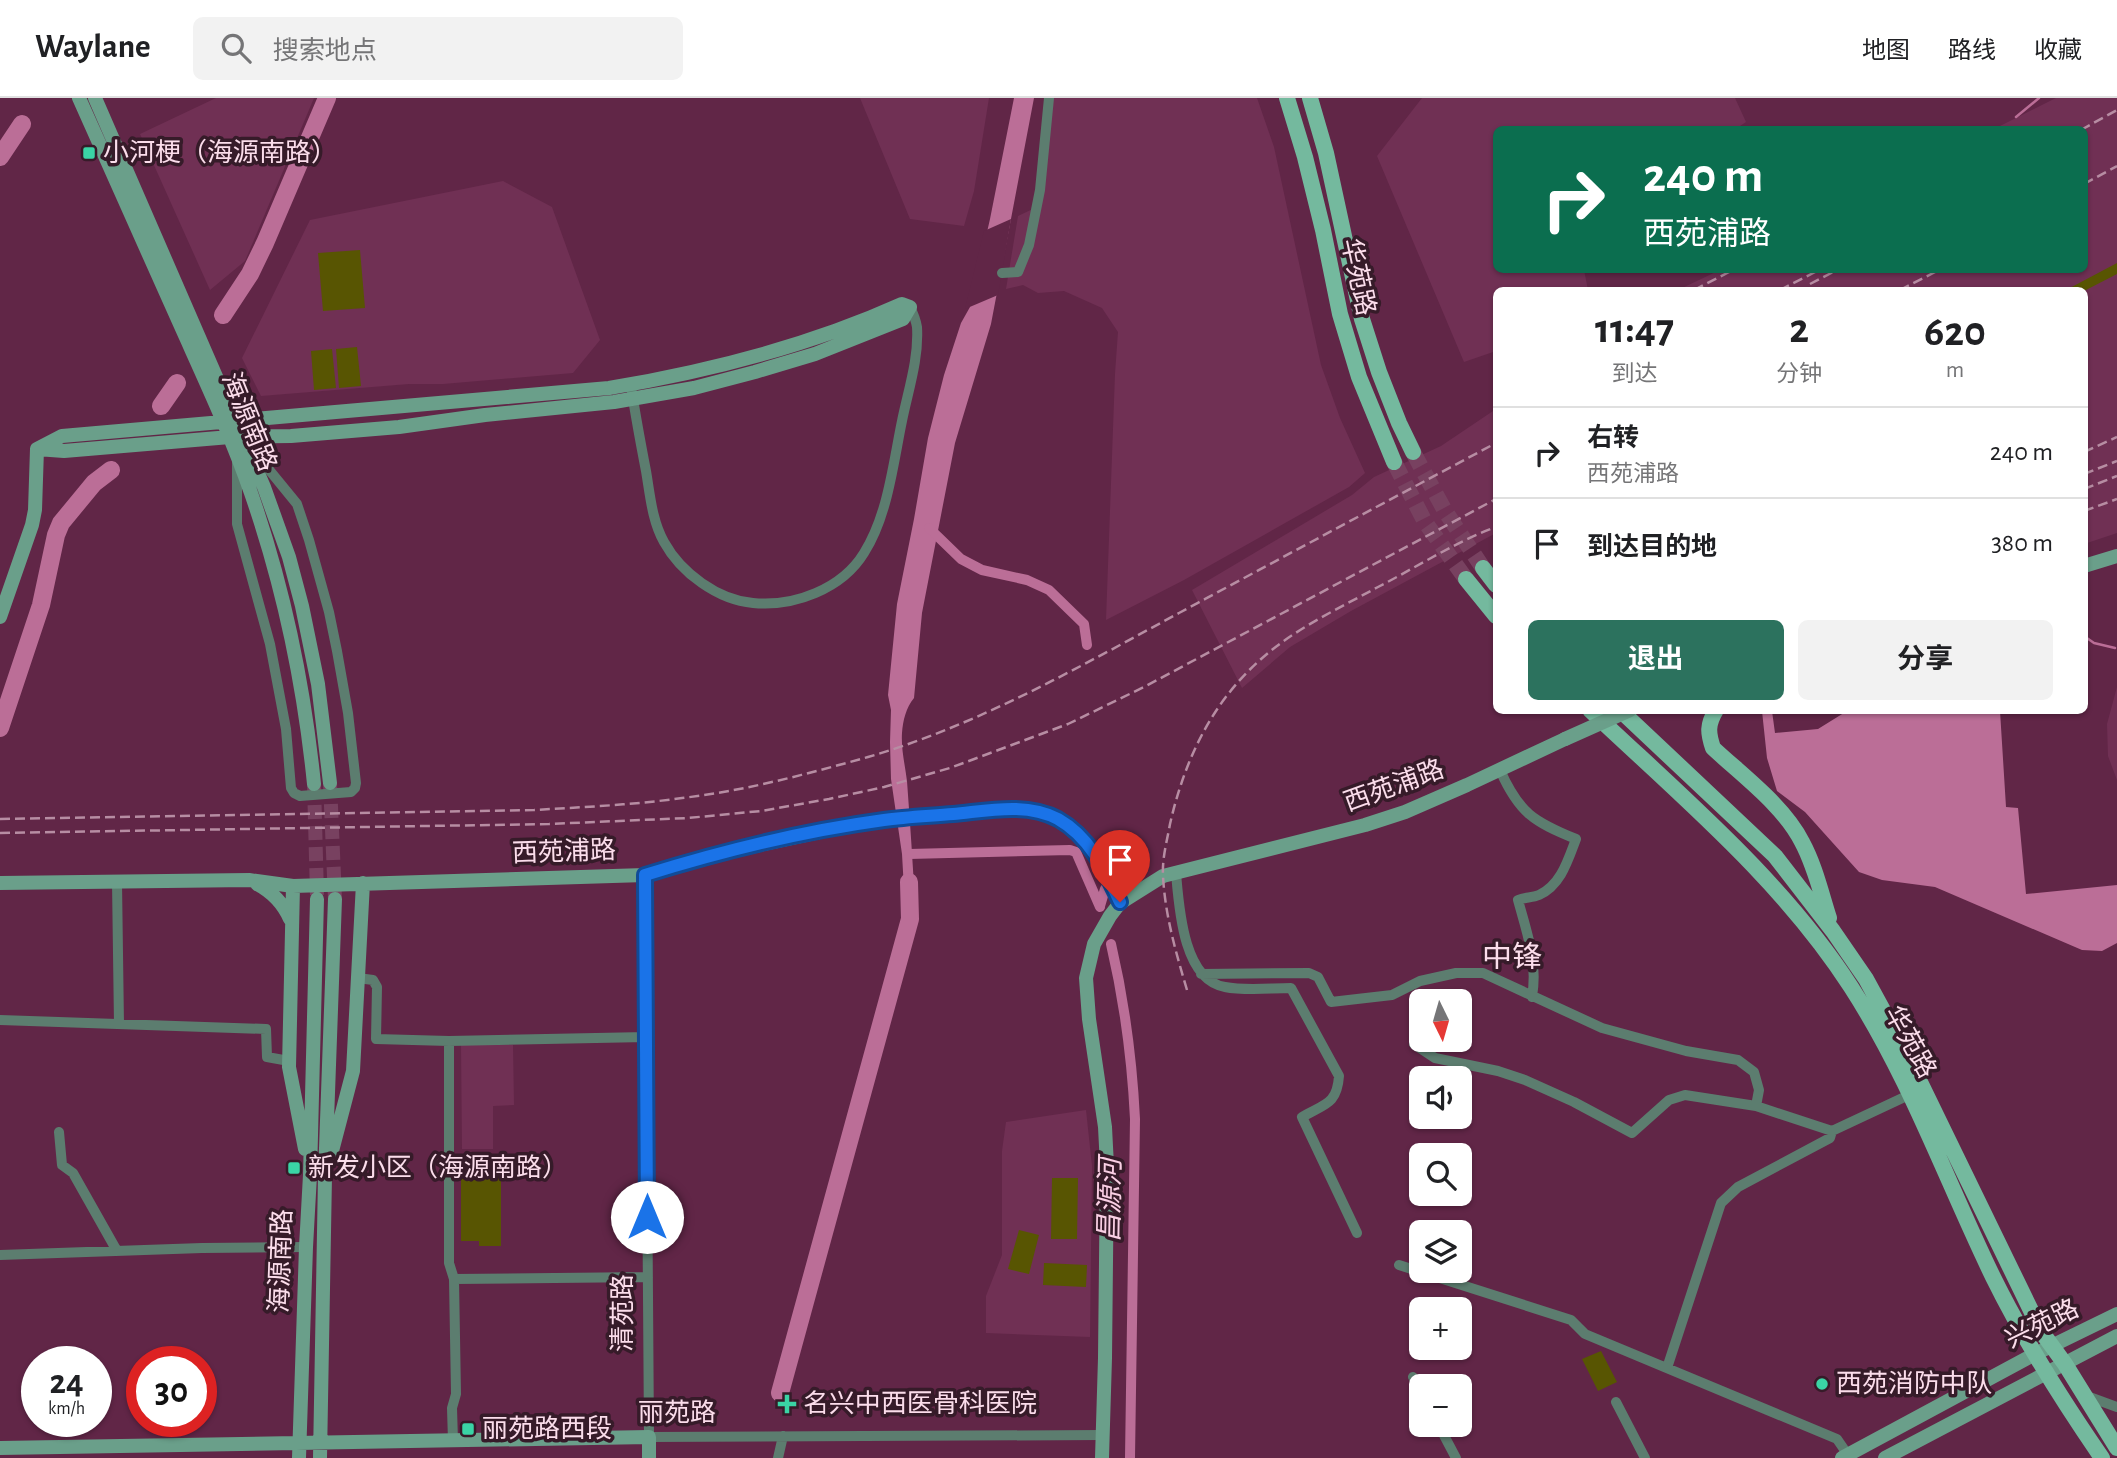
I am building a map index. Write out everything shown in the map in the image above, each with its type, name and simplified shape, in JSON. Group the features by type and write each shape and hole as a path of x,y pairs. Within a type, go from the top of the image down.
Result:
{"main road":[{"name":"华苑路","path":"1287,98 1323,230 1340,314 1359,377 1394,462"},
{"name":"华苑路","path":"1310,98 1326,153 1362,319 1379,372 1413,452"},
{"path":"1483,568 1493,581"},
{"path":"1466,579 1493,612"},
{"name":"华苑路","path":"1594,714 1758,869 1815,937 1852,988 1911,1094 1993,1277 2035,1354 2102,1458"},
{"name":"华苑路","path":"1624,714 1775,856 1866,979 1903,1047 2041,1331 2117,1448"},
{"path":"1714,714 1708,732 1713,748 1785,816 1801,840 1809,856 1833,931"}],"street":[{"name":"海源南路","path":"79,98 229,421"},
{"name":"海源南路","path":"95,98 229,421 277,524 302,606 318,684 330,783"},
{"path":"1002,273 1018,272 1029,245 1040,190 1049,98"},
{"path":"632,392 654,518 664,542 678,562 695,578 734,599 752,603 777,603 801,598 823,589 852,568 876,532 915,358 917,325 910,307"},
{"path":"37,449 64,451 399,426 724,380 815,354 903,319 910,307"},
{"path":"37,449 62,436 544,395 632,392"},
{"name":"海源南路","path":"236,437 237,456 259,517 284,604 302,686 314,784"},
{"path":"236,437 297,504 309,540 329,612 345,693 356,783 351,792 300,796 291,788 286,729 270,644 237,524 237,456"},
{"path":"0,617 32,525 37,449"},
{"path":"2088,565 2117,555"},
{"name":"西苑浦路","path":"0,883 249,880 293,886 645,875 722,853 848,825 1013,808 1056,818 1076,831 1090,846 1120,902 1170,874 1365,825 1405,811 1621,714"},
{"path":"1500,770 1509,791 1520,806 1544,826 1576,839 1561,875 1552,887 1538,895 1517,901 1533,952 1535,978 1532,996"},
{"path":"1170,874 1178,896 1193,963 1201,974 1223,987 1292,988 1339,1076 1338,1091 1334,1099 1302,1117 1357,1233"},
{"name":"清苑路","path":"645,875 649,1458"},
{"path":"249,880 274,895 292,922"},
{"path":"117,882 119,1024"},
{"path":"325,1176 352,1071 363,883"},
{"path":"293,886 289,1061 310,1175"},
{"name":"海源南路","path":"299,1451 317,899"},
{"name":"海源南路","path":"320,1451 325,1176 335,899"},
{"path":"1102,1458 1107,1166 1105,1127 1089,1019 1086,978 1094,944 1120,902"},
{"path":"1201,974 1309,973 1318,977 1331,1002 1392,995 1420,981 1456,973 1483,973 1602,1028 1686,1051 1738,1060 1754,1072 1759,1090 1756,1106"},
{"path":"358,978 373,980 377,987 376,1040 646,1037"},
{"path":"0,1020 266,1029 267,1056 289,1061"},
{"path":"449,1041 450,1263 454,1279 456,1394 452,1408 453,1441"},
{"path":"1426,1052 1435,1058 1498,1071 1525,1080 1632,1133 1669,1100 1685,1095 1756,1106 1832,1130 1911,1094"},
{"path":"1667,1368 1721,1203 1738,1187 1830,1138 1832,1130"},
{"path":"59,1132 62,1165 73,1173 117,1251"},
{"path":"0,1255 306,1247"},
{"path":"1399,1265 1571,1320 1585,1334 1837,1439 1845,1456"},
{"path":"454,1279 648,1277"},
{"name":"兴苑路","path":"1845,1456 2035,1354 2117,1314"},
{"name":"兴苑路","path":"1885,1458 2117,1336"},
{"path":"2083,1394 2117,1407"},
{"path":"1616,1402 1645,1458"},
{"name":"丽苑路","path":"0,1448 320,1451 453,1441 649,1437 1102,1435"},
{"path":"778,1458 783,1436"},
{"path":"1445,1437 1456,1458"}],"shaded area":[{"path":"216,98 314,98 245,261 210,290 140,134"},
{"path":"860,98 989,98 974,191 964,226 910,219"},
{"path":"1014,98 1034,98 991,324 955,443 922,613 914,698 902,728 915,906 905,907 902,854 891,779 891,710 888,695 897,604 928,438 944,375 961,323 970,307"},
{"path":"1048,98 1257,98 1274,147 1321,365 1340,418 1365,473 1349,487 1184,580 1106,620 1118,332 1102,308 1064,291 1038,293 1023,285 1006,289 1018,216 1037,207"},
{"path":"1422,98 1735,98 1746,122 1740,126 1493,126 1493,273 1585,273 1587,287 1493,287 1493,352 1464,362 1377,156"},
{"path":"2056,98 2117,98 2117,533 2088,543 2088,287 1684,287 1714,273 2088,273 2088,126 2000,126"},
{"path":"503,181 552,207 600,340 573,373 261,396 242,358 310,220"},
{"path":"360,250 365,308 323,311 318,253"},
{"path":"2117,263 2117,274 2088,289 2072,287"},
{"path":"357,347 361,386 339,388 336,349"},
{"path":"332,349 336,388 314,390 311,351"},
{"path":"1493,411 1493,535 1290,647 1242,688 1192,590 1352,495 1374,477 1441,446"},
{"path":"2117,687 2117,780 2108,756 2107,724"},
{"path":"1762,714 1772,714 1775,733 1818,729 1842,714 2000,714 2006,807 2018,808 2026,894 2117,885 2117,943 2102,951 2082,950 1935,887 1882,880 1859,872 1805,812 1777,791 1767,758"},
{"path":"461,1045 513,1045 514,1105 493,1106 493,1149 462,1149"},
{"path":"1086,1110 1092,1166 1090,1337 986,1333 986,1296 1002,1255 1002,1151 1006,1122"},
{"path":"461,1154 501,1154 501,1246 479,1246 479,1241 461,1241"},
{"path":"1052,1178 1078,1178 1077,1239 1051,1239"},
{"path":"1019,1230 1039,1235 1029,1274 1008,1269"},
{"path":"1044,1263 1087,1265 1086,1287 1043,1285"},
{"path":"1601,1351 1617,1382 1598,1391 1582,1359"}],"pier":[{"path":"1011,219 998,295 965,309 984,231"}],"waterway":[{"path":"223,315 250,274 265,243 327,98"},
{"path":"2016,117 2039,98"},
{"path":"0,157 22,124"},
{"path":"161,406 177,383"},
{"path":"0,728 41,605 61,523 94,483 111,470"},
{"path":"929,528 961,559 982,570 1027,580 1049,590 1084,624 1087,645"},
{"path":"2088,639 2115,648"},
{"name":"昌源河","path":"909,854 1070,850 1076,852 1100,907"},
{"path":"780,1393 910,919 909,882"},
{"path":"1100,906 1105,889"},
{"name":"昌源河","path":"1111,944 1127,1031 1135,1119 1130,1458"}],"tunnel":[{"path":"1413,452 1445,511 1483,568"},
{"path":"1394,462 1425,522 1466,579"},
{"path":"330,783 335,899"},
{"path":"314,784 317,895"}],"railway":[{"path":"2088,126 2117,110"},
{"path":"2088,182 2117,166"},
{"path":"1700,287 1727,273"},
{"path":"1786,287 1813,273"},
{"path":"1810,284 1831,273"},
{"path":"1906,287 1933,273"},
{"path":"2088,450 2117,437"},
{"path":"0,819 534,810 608,806 705,795 799,776 909,744 988,712 1104,654 1493,445"},
{"path":"2088,472 2117,461"},
{"path":"2088,487 2117,476"},
{"path":"2088,510 2117,499"},
{"path":"0,833 549,824 688,818 761,811 884,787 950,768 1068,724 1146,686 1493,501"},
{"path":"1187,990 1166,905 1164,856 1185,773 1206,727 1235,685 1273,649 1298,631 1451,547 1493,528"}],"place":[{"name":"小河梗（海源南路）","path":"89,153"},
{"name":"新发小区（海源南路）","path":"294,1168"},
{"name":"西苑消防中队","path":"1822,1384"},
{"name":"名兴中西医骨科医院","path":"787,1404"},
{"name":"丽苑路西段","path":"468,1429"}],"district":[{"name":"中锋","path":"1512,958"}],"route":[{"path":"647,1217 645,875 722,853 848,825 1013,808 1056,818 1076,831 1090,846 1120,902"}]}
